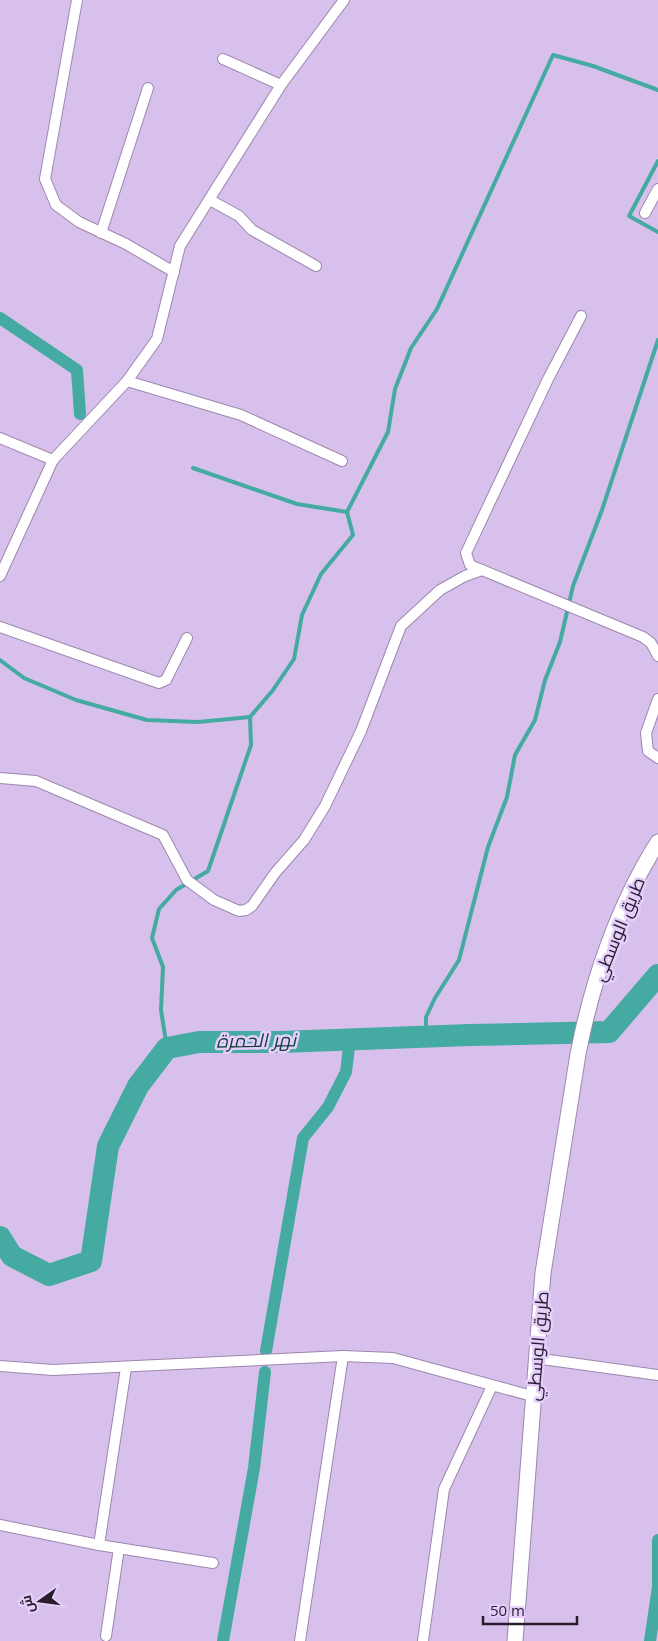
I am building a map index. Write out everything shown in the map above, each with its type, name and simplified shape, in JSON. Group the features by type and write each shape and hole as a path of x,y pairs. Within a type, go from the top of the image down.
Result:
{"main road":[{"name":"طريق الوسطي","path":"515,1641 532,1396 543,1273 578,1054 585,1018 623,912 639,875 658,842"}],"street":[{"path":"77,0 45,179 56,205 79,222 174,272"},
{"path":"0,576 53,460 126,381 157,338 180,246 281,85 344,0"},
{"path":"223,59 281,85"},
{"path":"101,233 148,88"},
{"path":"645,213 658,189"},
{"path":"210,200 239,216 252,230 316,266"},
{"path":"581,316 548,379 466,554 470,565 644,637 651,643 658,656"},
{"path":"126,381 241,415 342,461"},
{"path":"0,438 53,460"},
{"path":"0,778 36,781 163,835 187,880 210,898 239,911 252,906 275,873 312,827 336,784 361,731 401,626 440,590 482,570"},
{"path":"0,626 159,683 166,680 187,638"},
{"path":"658,699 646,733 648,751 658,758"},
{"path":"300,1641 342,1356"},
{"path":"0,1366 52,1370 126,1368 342,1356 393,1358 532,1396"},
{"path":"535,1358 658,1375"},
{"path":"99,1545 126,1368"},
{"path":"423,1641 444,1489 492,1386"},
{"path":"0,1525 99,1545 213,1563"},
{"path":"106,1636 119,1548"}],"waterway":[{"path":"167,1048 161,1010 163,967 152,938 159,909 176,890 208,871 251,745 250,717 273,690 294,659 302,615 321,574 353,535 347,512 388,432 395,389 411,348 437,309 553,55 593,66 658,90"},
{"path":"658,161 629,216 658,232"},
{"path":"0,318 77,370 80,414"},
{"path":"426,1036 426,1017 435,998 459,960 488,847 507,797 515,755 535,720 545,680 560,642 573,586 602,510 658,340"},
{"path":"193,468 297,504 347,512"},
{"path":"0,660 24,678 76,700 147,720 198,722 250,717"},
{"name":"نهر الحمرة","path":"0,1237 12,1256 49,1275 91,1261 108,1146 138,1086 167,1048 199,1042 281,1042 609,1032 658,975"},
{"path":"266,1351 303,1138 328,1107 346,1072 350,1039"},
{"path":"223,1641 254,1468 265,1372"},
{"path":"650,1641 658,1587 658,1540"}]}
